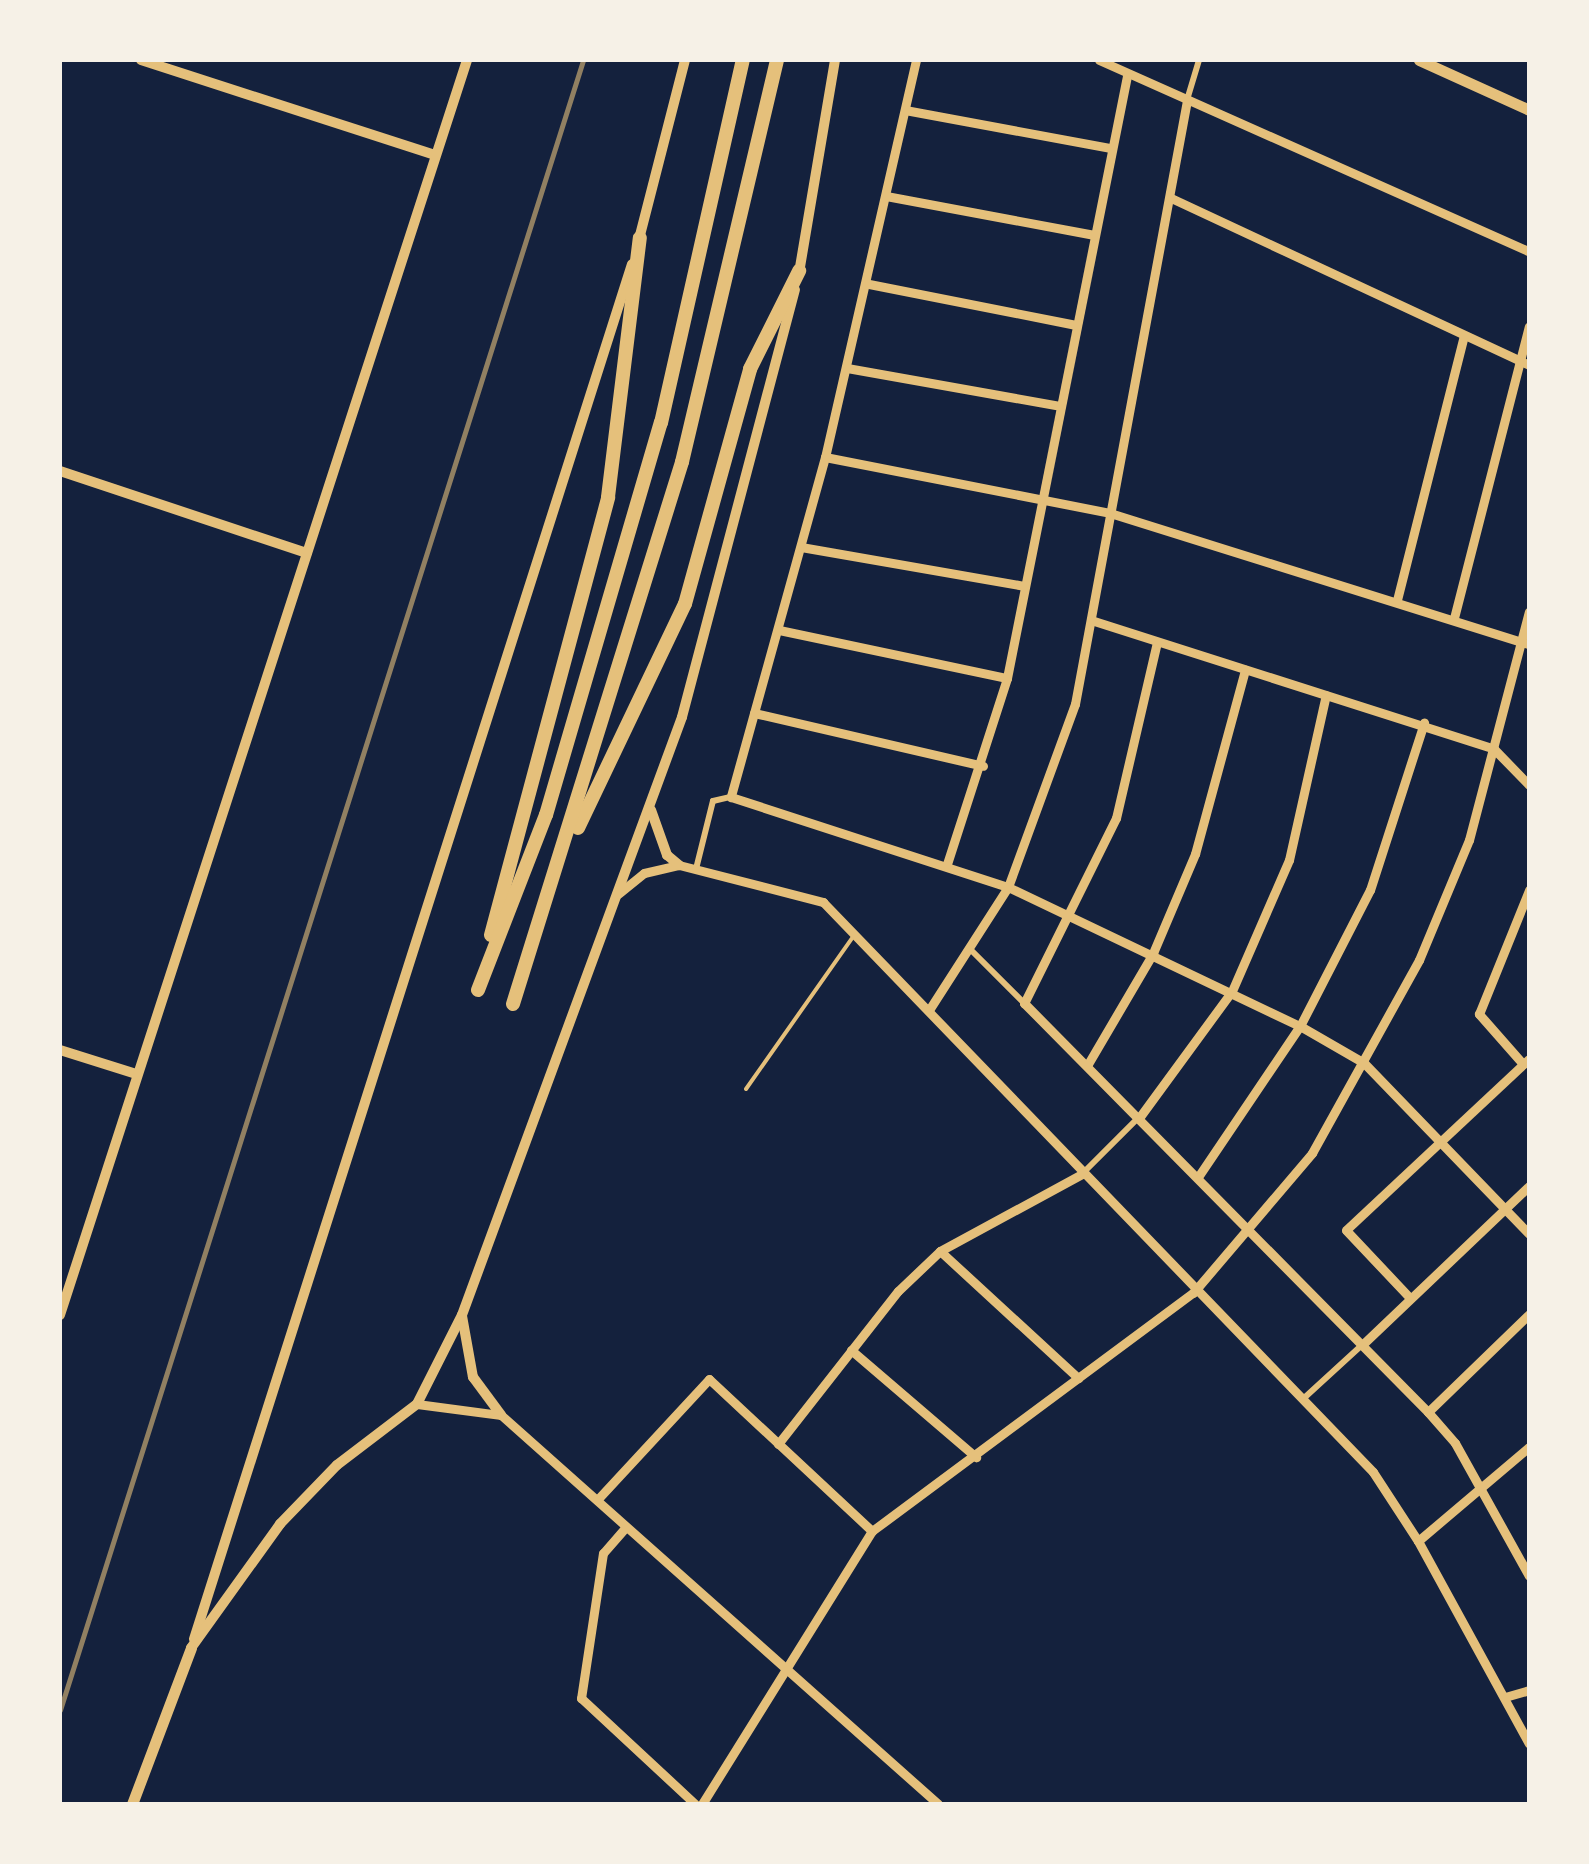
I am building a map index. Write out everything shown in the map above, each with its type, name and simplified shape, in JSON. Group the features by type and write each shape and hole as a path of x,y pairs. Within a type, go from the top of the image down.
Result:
{"highway":[{"path":"640,238 608,497 478,990 546,816 661,423 743,60"},
{"path":"512,1004 558,869 682,462 777,60"},
{"path":"558,869 685,604 750,369 799,271"}],"main road":[{"path":"1419,60 1529,110"},
{"path":"132,1804 191,1648"}],"street":[{"path":"140,60 435,155"},
{"path":"60,1315 466,60"},
{"path":"191,1648 640,238 684,60"},
{"path":"191,1648 280,1524 337,1465 416,1404 462,1315 650,807 745,496 799,271 835,60"},
{"path":"731,797 825,458 868,284 916,60"},
{"path":"1099,60 1529,250"},
{"path":"929,1010 1008,887 1049,789 1094,621 1110,513 1187,100 1199,60"},
{"path":"947,864 983,766 1006,678 1110,148 1128,76"},
{"path":"905,110 1110,148"},
{"path":"886,196 1094,235"},
{"path":"1170,198 1524,364"},
{"path":"868,284 1076,324"},
{"path":"1454,618 1524,364 1529,326"},
{"path":"1397,600 1464,336"},
{"path":"847,368 1060,406"},
{"path":"825,458 1110,513 1525,641"},
{"path":"60,471 307,553"},
{"path":"801,547 1024,586"},
{"path":"625,1528 604,1552 581,1698 698,1804 786,1673 872,1531 1193,1293 1250,1233 1312,1152 1420,960 1462,858 1525,641 1529,612"},
{"path":"1094,621 1424,722 1494,749 1529,785"},
{"path":"779,630 1006,678"},
{"path":"1024,1002 1071,918 1116,818 1157,642"},
{"path":"1088,1064 1154,953 1195,854 1245,670"},
{"path":"778,1444 851,1350 940,1251 1082,1174 1139,1118 1232,992 1289,860 1326,695"},
{"path":"754,713 983,766"},
{"path":"1198,1177 1300,1026 1370,890 1424,722"},
{"path":"696,869 713,801 731,797 947,864 1008,887 1154,953 1300,1026 1364,1063 1529,1234"},
{"path":"650,807 667,855 680,865 823,902 1193,1293 1372,1472 1418,1541 1529,1744"},
{"path":"618,894 644,874 680,865"},
{"path":"1410,1298 1346,1230 1526,1061 1479,1014 1529,890"},
{"path":"969,948 1088,1064 1428,1412 1455,1443 1529,1576"},
{"path":"60,1050 136,1074"},
{"path":"1302,1400 1529,1186"},
{"path":"940,1251 1078,1378"},
{"path":"1428,1412 1529,1314"},
{"path":"462,1315 472,1377 501,1415 786,1673 938,1804"},
{"path":"851,1350 976,1456"},
{"path":"597,1500 710,1379 872,1531"},
{"path":"416,1404 501,1415"},
{"path":"1418,1541 1481,1494 1529,1447"},
{"path":"1506,1697 1529,1690"}],"lane":[{"path":"746,1089 856,934"}],"railway":[{"path":"60,1710 583,60"}]}
